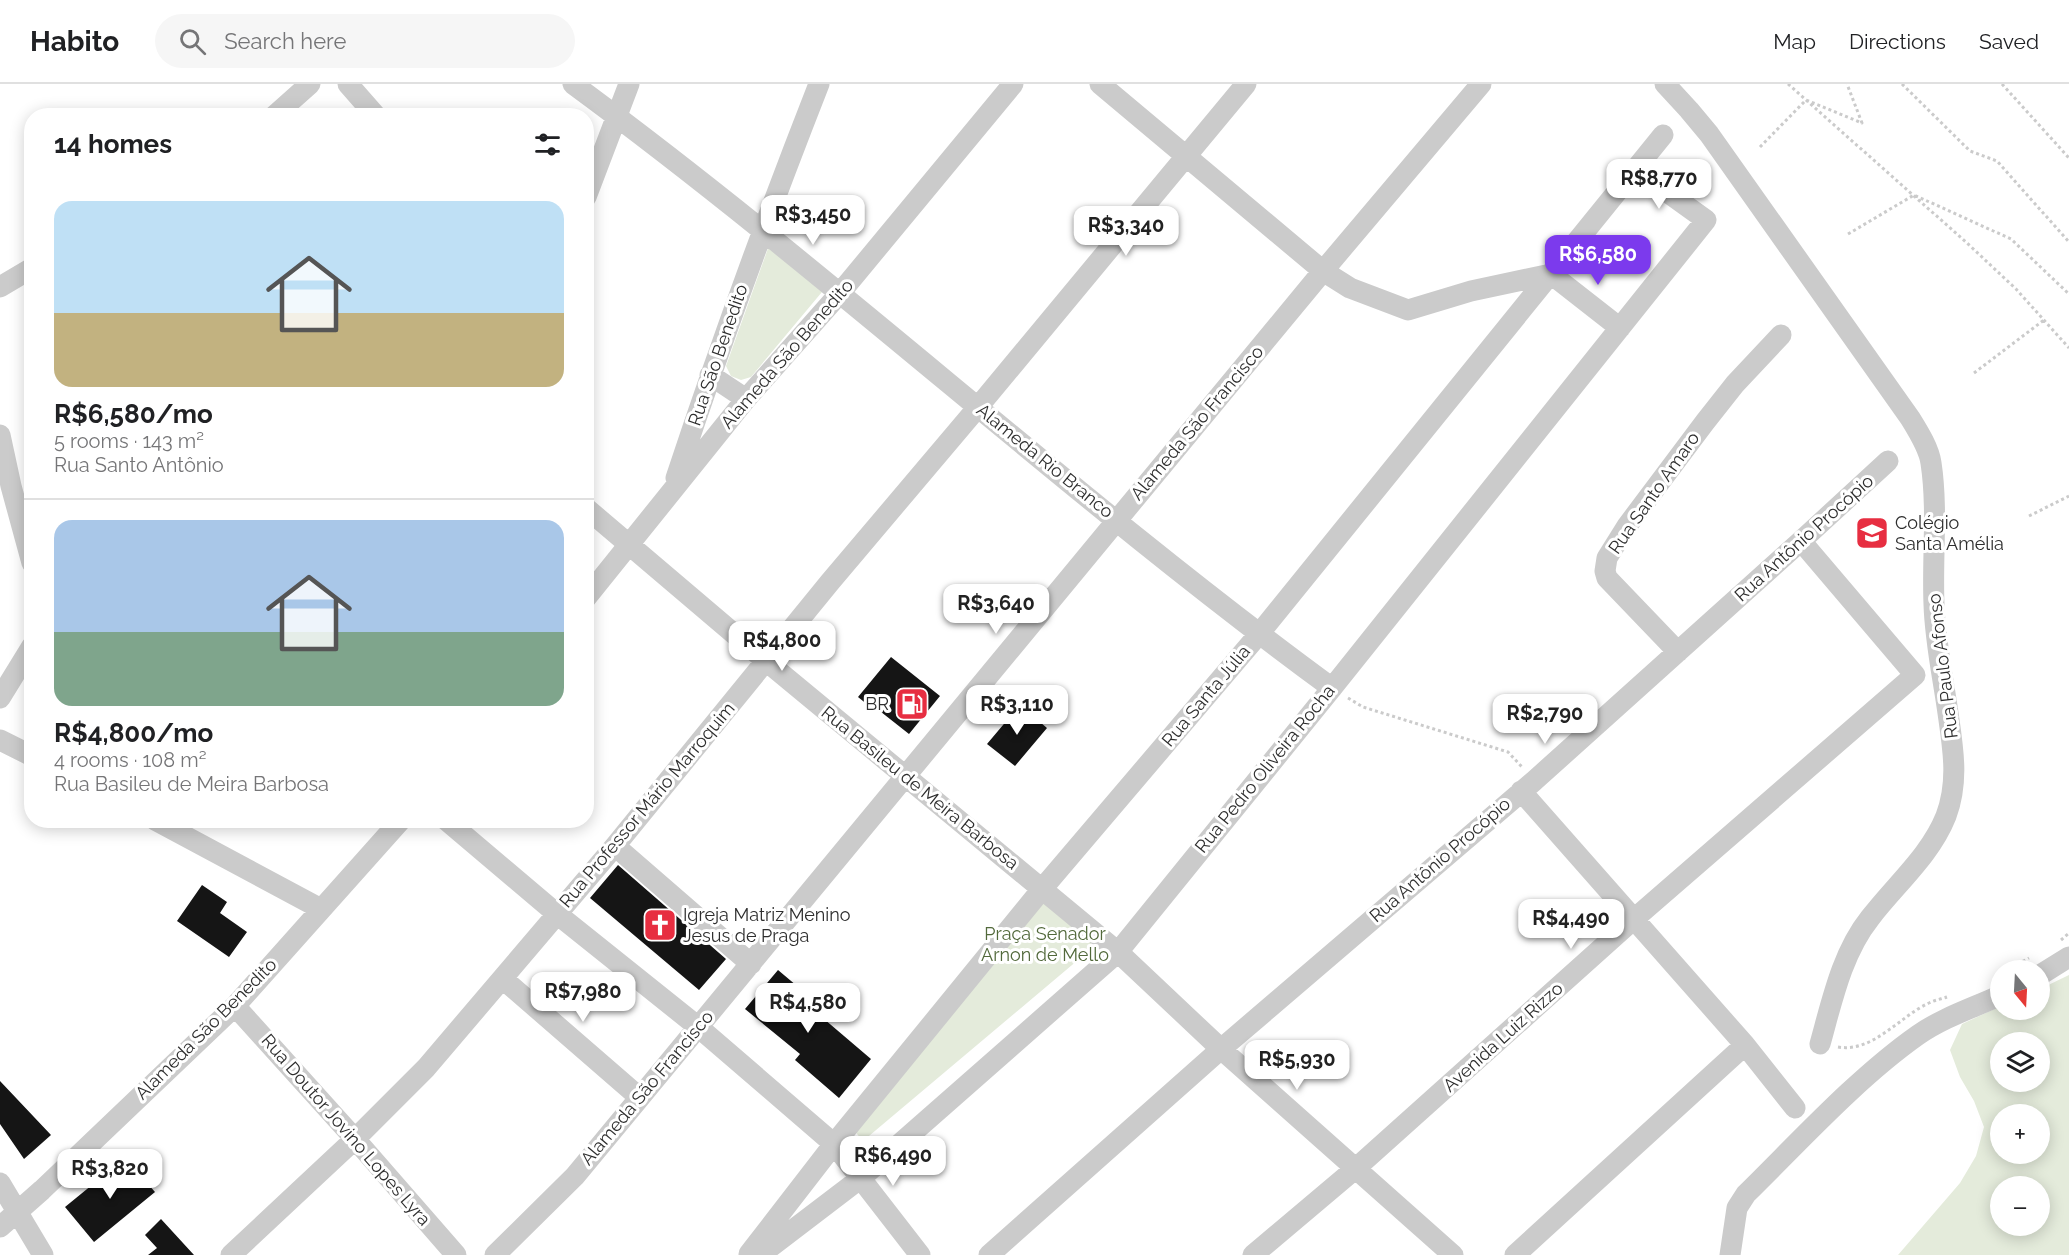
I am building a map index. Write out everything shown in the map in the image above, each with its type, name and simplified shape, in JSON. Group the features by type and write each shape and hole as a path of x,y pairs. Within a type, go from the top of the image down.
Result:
{"street":[{"path":"283,108 310,84"},
{"path":"348,84 369,108"},
{"name":"Alameda Rio Branco","path":"573,84 762,229 1258,634 1332,688"},
{"path":"594,177 629,84"},
{"name":"Rua São Benedito","path":"672,492 710,375 762,229 819,84"},
{"name":"Alameda São Benedito","path":"594,588 746,399 840,293 1012,84"},
{"path":"1100,84 1323,271 1350,288 1408,310 1471,291 1551,274 1620,328"},
{"name":"Rua Professor Mário Marroquim","path":"231,1255 355,1139 426,1068 615,846 1246,84"},
{"name":"Alameda São Francisco","path":"495,1255 574,1176 751,964 904,775 1481,84"},
{"name":"Rua Paulo Afonso","path":"1665,84 1709,134 1897,399 1919,433 1931,460 1934,606 1954,752 1952,797 1941,828 1932,843 1869,919 1852,946 1835,990 1820,1044"},
{"name":"Rua Santa Júlia","path":"748,1255 834,1144 1042,889 1258,634 1663,135"},
{"name":"Rua Pedro Oliveira Rocha","path":"760,1255 861,1178 1118,951 1332,688 1706,220 1635,169"},
{"path":"0,286 24,272"},
{"name":"Rua Santo Amaro","path":"1678,652 1607,578 1605,571 1607,558 1627,526 1705,422 1735,384 1781,335"},
{"path":"710,375 746,399"},
{"path":"0,435 5,491 24,542"},
{"name":"Rua Antônio Procópio","path":"989,1255 1221,1049 1528,786 1888,461"},
{"name":"Rua Basileu de Meira Barbosa","path":"594,515 766,661 1118,951 1221,1049 1453,1255"},
{"name":"Avenida Luiz Rizzo","path":"1253,1255 1355,1169 1634,919 1915,675 1801,541"},
{"path":"0,698 24,659"},
{"path":"0,740 24,752"},
{"path":"1528,786 1634,919 1745,1045 1795,1108"},
{"path":"170,828 321,909"},
{"name":"Alameda São Benedito","path":"0,1227 235,1006 394,828"},
{"path":"455,828 557,914 697,1026 834,1144 920,1255"},
{"path":"615,846 751,964"},
{"path":"2050,969 2069,957"},
{"path":"502,979 639,1097"},
{"path":"1730,1255 1737,1208 1746,1194 1869,1075 1918,1035 1939,1022 1990,999"},
{"name":"Rua Doutor Jovino Lopes Lyra","path":"235,1006 456,1255"},
{"path":"1515,1255 1745,1045"},
{"path":"0,1183 43,1255"}],"path":[{"path":"1788,84 2016,289 2069,348"},
{"path":"1806,100 1862,123 1847,84"},
{"path":"1902,84 1970,151 1997,161 2069,242"},
{"path":"2002,84 2069,158"},
{"path":"1760,147 1806,100"},
{"path":"1848,234 1914,195"},
{"path":"1914,195 2011,239 2069,294"},
{"path":"1974,373 2044,320"},
{"path":"2029,516 2069,496"},
{"path":"1332,688 1363,707 1508,752 1528,786"}],"green space":[{"path":"771,240 832,280 751,377 741,380 731,376 726,366"},
{"name":"Praça Senador Arnon de Mello","path":"1044,901 1091,938 1091,949 863,1141 846,1121"},
{"path":"2069,975 2069,1255 1898,1255 1960,1183 1976,1156 1984,1127 1950,1050 1962,1024 1990,1011 1990,1020 2050,1020 2050,984"}],"building":[{"path":"891,657 940,696 909,734 858,697"},
{"path":"1020,705 1047,728 1015,766 987,744"},
{"name":"Igreja Matriz Menino Jesus de Praga","path":"618,865 726,959 699,990 590,898"},
{"path":"202,885 227,902 220,913 247,932 229,957 177,921"},
{"path":"778,970 822,1007 817,1013 871,1059 839,1098 795,1060 800,1054 745,1009"},
{"path":"0,1081 51,1135 24,1159 0,1124"},
{"path":"125,1158 155,1192 94,1242 65,1207"},
{"path":"161,1219 194,1255 148,1255 157,1248 145,1235"}],"place":[{"name":"Colégio Santa Amélia","path":"1872,533"},
{"name":"BR","path":"912,704"},
{"name":"Igreja Matriz Menino Jesus de Praga","path":"660,925"}]}
